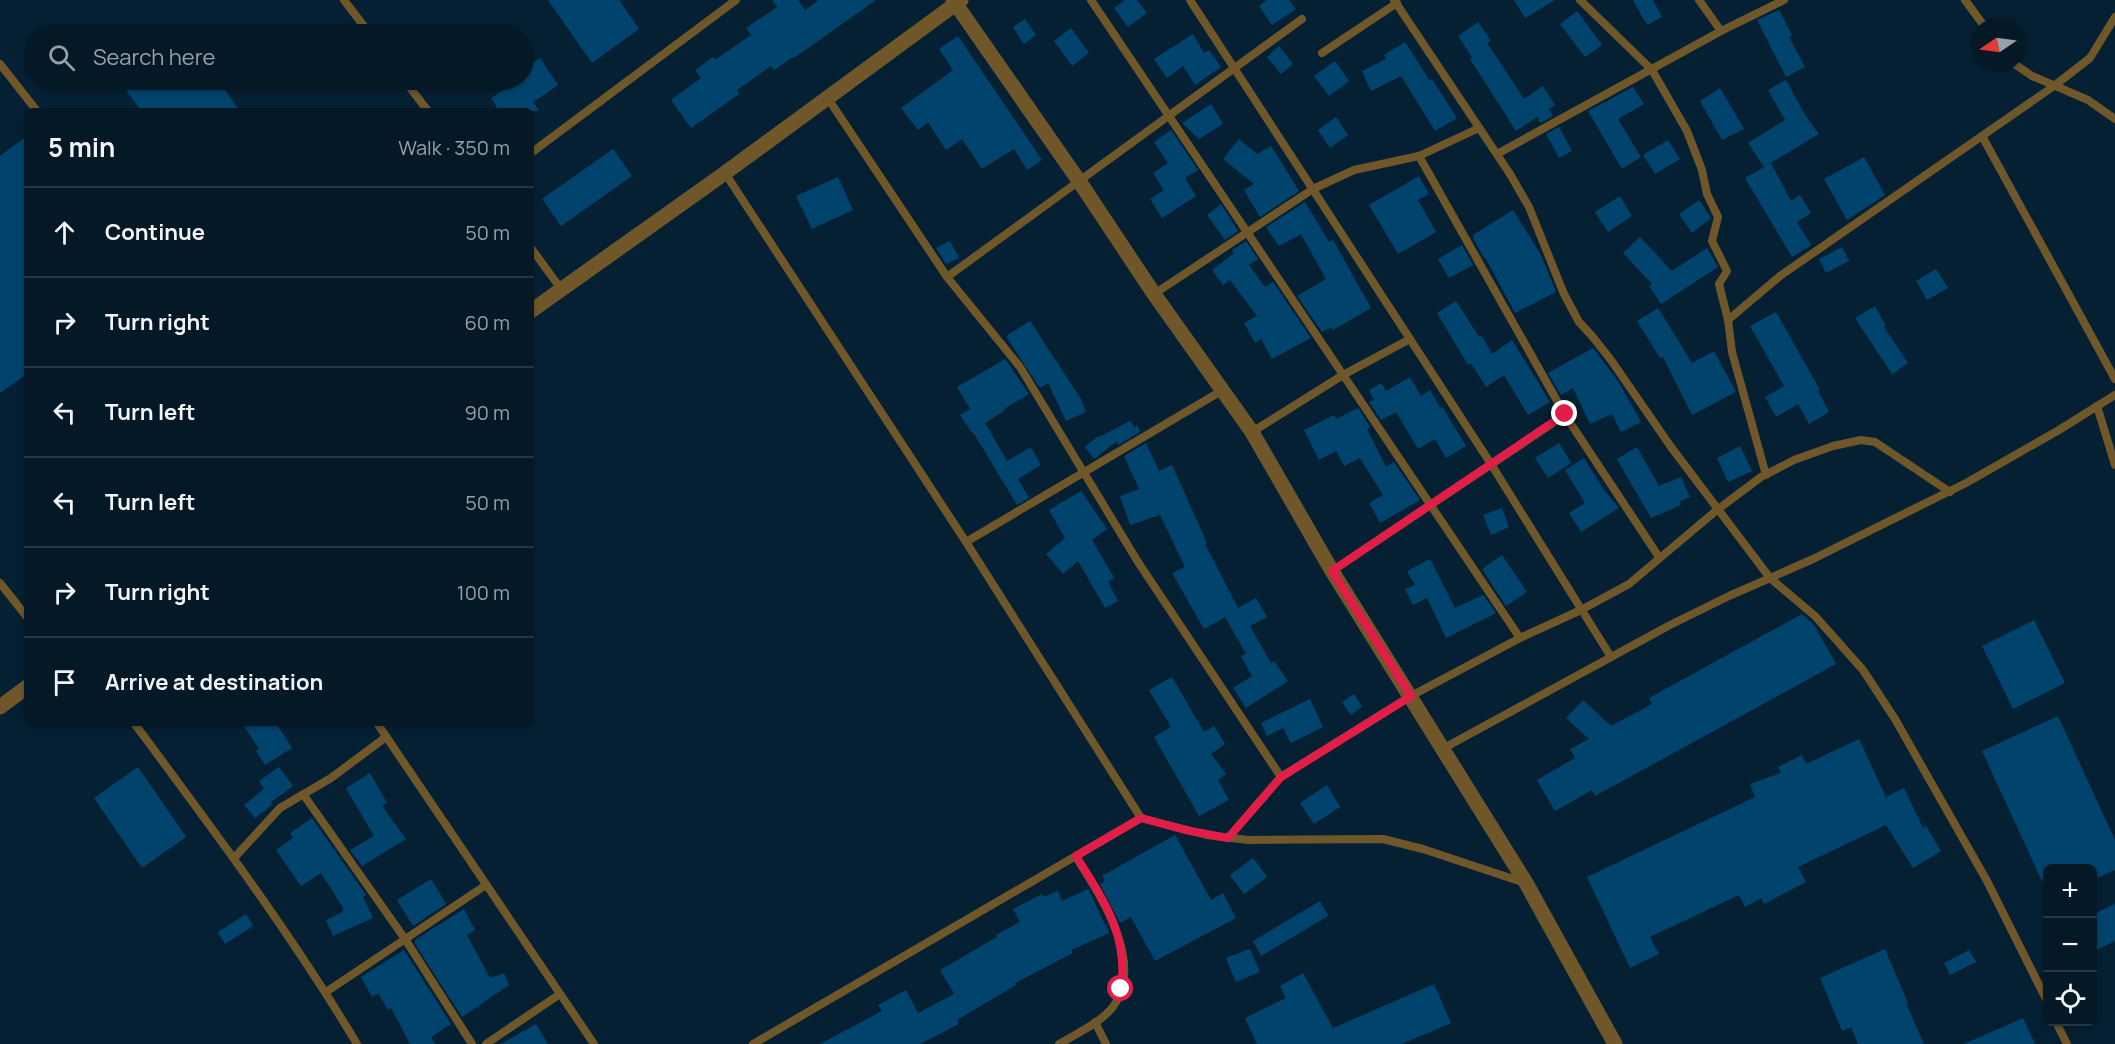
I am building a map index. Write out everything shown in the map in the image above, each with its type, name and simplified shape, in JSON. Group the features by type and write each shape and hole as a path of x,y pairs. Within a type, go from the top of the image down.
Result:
{"street":[{"path":"534,309 725,173 957,1 1154,294 1252,432 1332,571 1526,883 1615,1044"},
{"path":"0,707 24,689"}],"lane":[{"path":"344,0 362,24"},
{"path":"534,151 736,0"},
{"path":"1091,0 1520,638"},
{"path":"1190,0 1491,464 1611,657"},
{"path":"1580,0 1652,70 1687,131 1702,170 1707,194 1718,217 1712,241 1727,271 1719,284 1728,320 1732,352 1767,475"},
{"path":"1699,0 1721,31"},
{"path":"1497,154 1721,31 1784,0"},
{"path":"1965,0 1978,18"},
{"path":"1322,52 1396,2 1497,154 1529,207 1564,294 1579,322 1611,360 1671,447 1770,578 1815,616 1863,670 1895,719 1987,881 2043,993"},
{"path":"1728,320 1780,276 1983,136 2090,58 2115,17"},
{"path":"947,277 1302,20"},
{"path":"0,64 35,108"},
{"path":"2025,71 2088,100 2115,119"},
{"path":"412,90 426,108"},
{"path":"827,97 947,277 1020,367 1138,562 1281,777"},
{"path":"1154,294 1313,189 1354,170 1419,156 1479,128"},
{"path":"1983,136 2115,379"},
{"path":"1419,156 1565,414 1659,557"},
{"path":"725,173 966,542 1141,818 1185,830 1228,838 1258,840 1383,839 1423,849 1526,883"},
{"path":"534,253 561,289"},
{"path":"1252,432 1343,375 1410,339"},
{"path":"966,542 1223,390"},
{"path":"1444,748 1670,625 1950,492 2115,395"},
{"path":"2097,406 2115,465"},
{"path":"1332,571 1565,414"},
{"path":"1228,838 1281,777 1411,696 1629,584 1717,510 1767,475 1804,456 1861,440 1875,442 1950,492"},
{"path":"0,583 24,613"},
{"path":"137,726 234,858 326,992 357,1044"},
{"path":"379,726 594,1044"},
{"path":"234,858 280,808 331,778 386,737"},
{"path":"303,794 405,939 472,1044"},
{"path":"753,1044 1141,818"},
{"path":"1059,1044 1095,1022 1112,1007 1121,989 1124,970 1114,925 1107,906 1076,856"},
{"path":"326,992 486,885"},
{"path":"486,1044 560,994"},
{"path":"1095,1022 1106,1044"},
{"path":"2058,1026 2067,1044"}],"building":[{"path":"548,0 619,0 639,29 592,63"},
{"path":"772,0 798,0 805,10 819,0 876,0 794,58 774,70 771,66 737,90 739,94 691,128 671,100 701,78 695,70 713,57 715,60 751,35 746,28 777,7"},
{"path":"1125,0 1137,0 1147,13 1128,27 1114,8"},
{"path":"1267,0 1289,0 1296,9 1272,25 1259,6"},
{"path":"1514,0 1555,0 1525,18"},
{"path":"1633,0 1653,0 1662,17 1647,25"},
{"path":"1779,10 1792,35 1789,37 1805,67 1786,77 1757,20"},
{"path":"1577,11 1602,45 1585,57 1560,24"},
{"path":"1025,19 1036,35 1024,44 1013,27"},
{"path":"1478,22 1491,41 1487,43 1524,99 1543,86 1555,105 1549,109 1553,116 1540,123 1537,117 1516,131 1458,36"},
{"path":"1071,28 1089,53 1072,66 1054,41"},
{"path":"1193,34 1204,53 1209,50 1221,67 1195,85 1183,66 1167,78 1154,59"},
{"path":"958,36 1042,160 1027,170 1014,149 982,169 962,139 946,150 928,122 918,130 901,108 953,70 939,49"},
{"path":"1405,42 1457,118 1435,131 1401,76 1371,91 1362,71 1386,59 1384,55"},
{"path":"1279,46 1293,64 1281,74 1267,57"},
{"path":"540,58 558,85 533,102 539,111 534,111 534,108 497,108 491,98 503,90 534,90 534,62"},
{"path":"1335,61 1349,81 1329,96 1314,76"},
{"path":"1786,80 1805,115 1819,134 1764,167 1748,143 1785,120 1768,90"},
{"path":"1633,87 1644,104 1618,119 1641,157 1622,169 1588,111"},
{"path":"1720,88 1744,129 1722,140 1700,101"},
{"path":"126,90 225,90 238,108 139,108"},
{"path":"1211,104 1223,124 1199,139 1182,123"},
{"path":"1336,117 1348,135 1330,148 1318,130"},
{"path":"1559,127 1572,151 1559,158 1546,134"},
{"path":"1171,130 1198,170 1185,178 1196,196 1162,218 1150,199 1164,190 1153,173 1168,163 1154,142"},
{"path":"24,138 24,376 0,393 0,156"},
{"path":"1239,139 1257,154 1271,146 1299,191 1260,217 1244,190 1254,184 1223,159"},
{"path":"1668,140 1680,159 1655,174 1643,155"},
{"path":"613,149 632,176 561,226 542,199"},
{"path":"1864,157 1885,195 1847,220 1824,179"},
{"path":"1771,163 1791,201 1800,195 1811,213 1797,222 1811,245 1792,257 1745,178"},
{"path":"1419,176 1429,194 1418,200 1436,232 1398,254 1369,205"},
{"path":"838,177 853,210 812,229 796,196"},
{"path":"1620,196 1632,216 1608,232 1595,212"},
{"path":"1699,200 1711,218 1692,233 1679,214"},
{"path":"1305,202 1329,242 1333,240 1371,308 1333,330 1331,327 1322,332 1297,296 1326,279 1301,234 1279,246 1266,227"},
{"path":"1221,204 1238,231 1225,240 1207,215"},
{"path":"1513,210 1541,255 1556,292 1515,313 1473,238 1473,235"},
{"path":"1640,237 1672,271 1707,248 1718,267 1661,304 1649,286 1652,284 1623,253"},
{"path":"950,241 959,258 946,264 936,248"},
{"path":"1246,241 1258,259 1249,265 1265,287 1273,282 1311,338 1272,359 1261,339 1255,343 1244,323 1257,316 1230,280 1223,285 1212,270 1234,253 1232,250"},
{"path":"1462,245 1473,265 1449,278 1438,259"},
{"path":"1842,247 1849,261 1826,273 1819,259"},
{"path":"1936,269 1948,288 1927,300 1916,281"},
{"path":"1456,301 1479,337 1482,336 1492,354 1512,340 1550,402 1528,415 1504,375 1486,387 1471,363 1468,365 1437,313"},
{"path":"1875,306 1886,326 1884,327 1908,363 1892,374 1855,318"},
{"path":"1658,308 1692,363 1714,351 1736,392 1692,415 1663,357 1660,358 1637,321"},
{"path":"1776,312 1820,390 1818,391 1829,412 1809,424 1798,404 1776,417 1765,397 1784,386 1750,326"},
{"path":"1030,321 1081,399 1086,412 1066,421 1048,383 1040,388 1006,336"},
{"path":"1593,348 1618,381 1641,422 1621,432 1612,414 1590,424 1573,388 1561,395 1548,373"},
{"path":"1005,359 1029,394 985,423 1007,461 1031,447 1041,465 1018,479 1029,498 1017,505 973,432 960,415 970,409 957,387"},
{"path":"1410,377 1421,396 1430,390 1466,446 1446,458 1435,439 1418,449 1396,412 1381,420 1369,402 1374,400 1369,390 1381,383 1386,391"},
{"path":"1358,408 1370,427 1367,429 1386,467 1394,462 1420,500 1380,523 1369,503 1383,495 1360,458 1344,466 1336,451 1319,460 1304,430 1334,415 1336,419"},
{"path":"1130,421 1134,426 1132,429 1137,425 1140,432 1118,445 1117,441 1094,459 1085,447 1098,436"},
{"path":"1146,443 1159,471 1172,465 1207,543 1205,544 1238,608 1256,598 1267,617 1250,626 1271,663 1274,661 1288,681 1246,708 1233,688 1252,676 1241,656 1246,654 1225,617 1204,629 1172,573 1185,567 1160,515 1130,525 1120,496 1139,489 1124,456"},
{"path":"1559,443 1571,463 1548,478 1535,458"},
{"path":"1740,446 1752,471 1728,482 1717,458"},
{"path":"1637,447 1659,486 1681,477 1690,497 1680,501 1681,505 1651,518 1617,459"},
{"path":"1584,458 1603,489 1619,508 1581,532 1569,513 1585,503 1565,470"},
{"path":"1081,491 1107,529 1092,540 1114,578 1108,582 1118,601 1105,608 1078,561 1063,574 1046,554 1065,538 1049,510"},
{"path":"1502,508 1509,527 1491,535 1483,515"},
{"path":"1502,555 1527,592 1506,606 1482,569"},
{"path":"1430,559 1455,608 1483,595 1496,613 1446,638 1427,598 1413,605 1405,589 1415,585 1407,571"},
{"path":"1802,614 1814,625 1836,664 1595,796 1592,790 1555,811 1537,780 1575,758 1570,749 1589,739 1566,718 1583,700 1611,726 1652,704 1649,698"},
{"path":"2034,620 2065,683 2013,709 1982,646"},
{"path":"1172,677 1204,732 1214,726 1225,744 1211,754 1226,774 1218,780 1229,800 1199,816 1154,737 1171,727 1149,690"},
{"path":"1354,694 1362,707 1351,715 1342,702"},
{"path":"1310,699 1323,727 1291,743 1283,728 1267,736 1261,723"},
{"path":"2058,716 2115,840 2115,870 2097,878 2097,864 2043,864 2043,883 1982,751"},
{"path":"244,726 278,726 292,748 265,765 256,751 259,749"},
{"path":"1859,739 1886,797 1904,788 1923,828 1926,826 1941,851 1913,868 1886,825 1798,867 1806,882 1764,904 1761,898 1745,907 1739,895 1650,937 1659,954 1630,968 1587,877 1755,797 1750,784 1781,773 1778,767 1802,755 1806,764"},
{"path":"138,767 186,837 142,868 94,798"},
{"path":"279,767 293,786 271,802 273,804 255,818 244,805 264,789 259,781"},
{"path":"370,773 387,803 382,806 406,839 362,866 350,850 374,836 346,788"},
{"path":"1327,785 1340,807 1314,824 1300,803"},
{"path":"312,818 366,895 363,897 373,918 333,936 326,920 343,912 344,909 321,873 301,886 276,850 293,838 290,833"},
{"path":"1175,835 1211,900 1223,893 1236,918 1155,961 1131,917 1120,923 1100,884 1105,881 1102,876"},
{"path":"1253,858 1267,877 1244,894 1230,875"},
{"path":"431,879 446,904 413,926 397,900"},
{"path":"1088,889 1109,933 1071,950 1073,953 1015,983 1016,985 957,1020 959,1024 920,1044 820,1044 882,1011 878,1005 906,990 918,1013 954,994 940,970 1020,922 1013,909 1042,894 1044,897 1058,891 1062,901"},
{"path":"1320,901 1328,916 1261,956 1253,941"},
{"path":"2115,904 2115,941 2097,950 2097,918 2097,913"},
{"path":"464,909 475,930 467,935 490,978 504,973 509,985 462,1017 415,944 415,940"},
{"path":"246,914 253,926 225,944 218,932"},
{"path":"1250,949 1260,972 1236,982 1226,958"},
{"path":"1885,949 1924,1044 1858,1044 1851,1027 1842,1031 1820,978"},
{"path":"404,950 451,1024 431,1037 435,1044 410,1044 391,1008 388,1010 378,993 372,997 361,977"},
{"path":"1969,950 1976,962 1950,975 1944,963"},
{"path":"1303,973 1333,1028 1434,984 1451,1023 1402,1044 1257,1044 1245,1018 1286,998 1280,986"},
{"path":"2023,1018 2035,1044 1964,1044"},
{"path":"536,1024 548,1044 501,1044"}],"route":[{"path":"1121,989 1124,970 1114,925 1107,906 1076,856 1141,818 1185,830 1228,838 1281,777 1411,696 1332,571 1565,414"}]}
